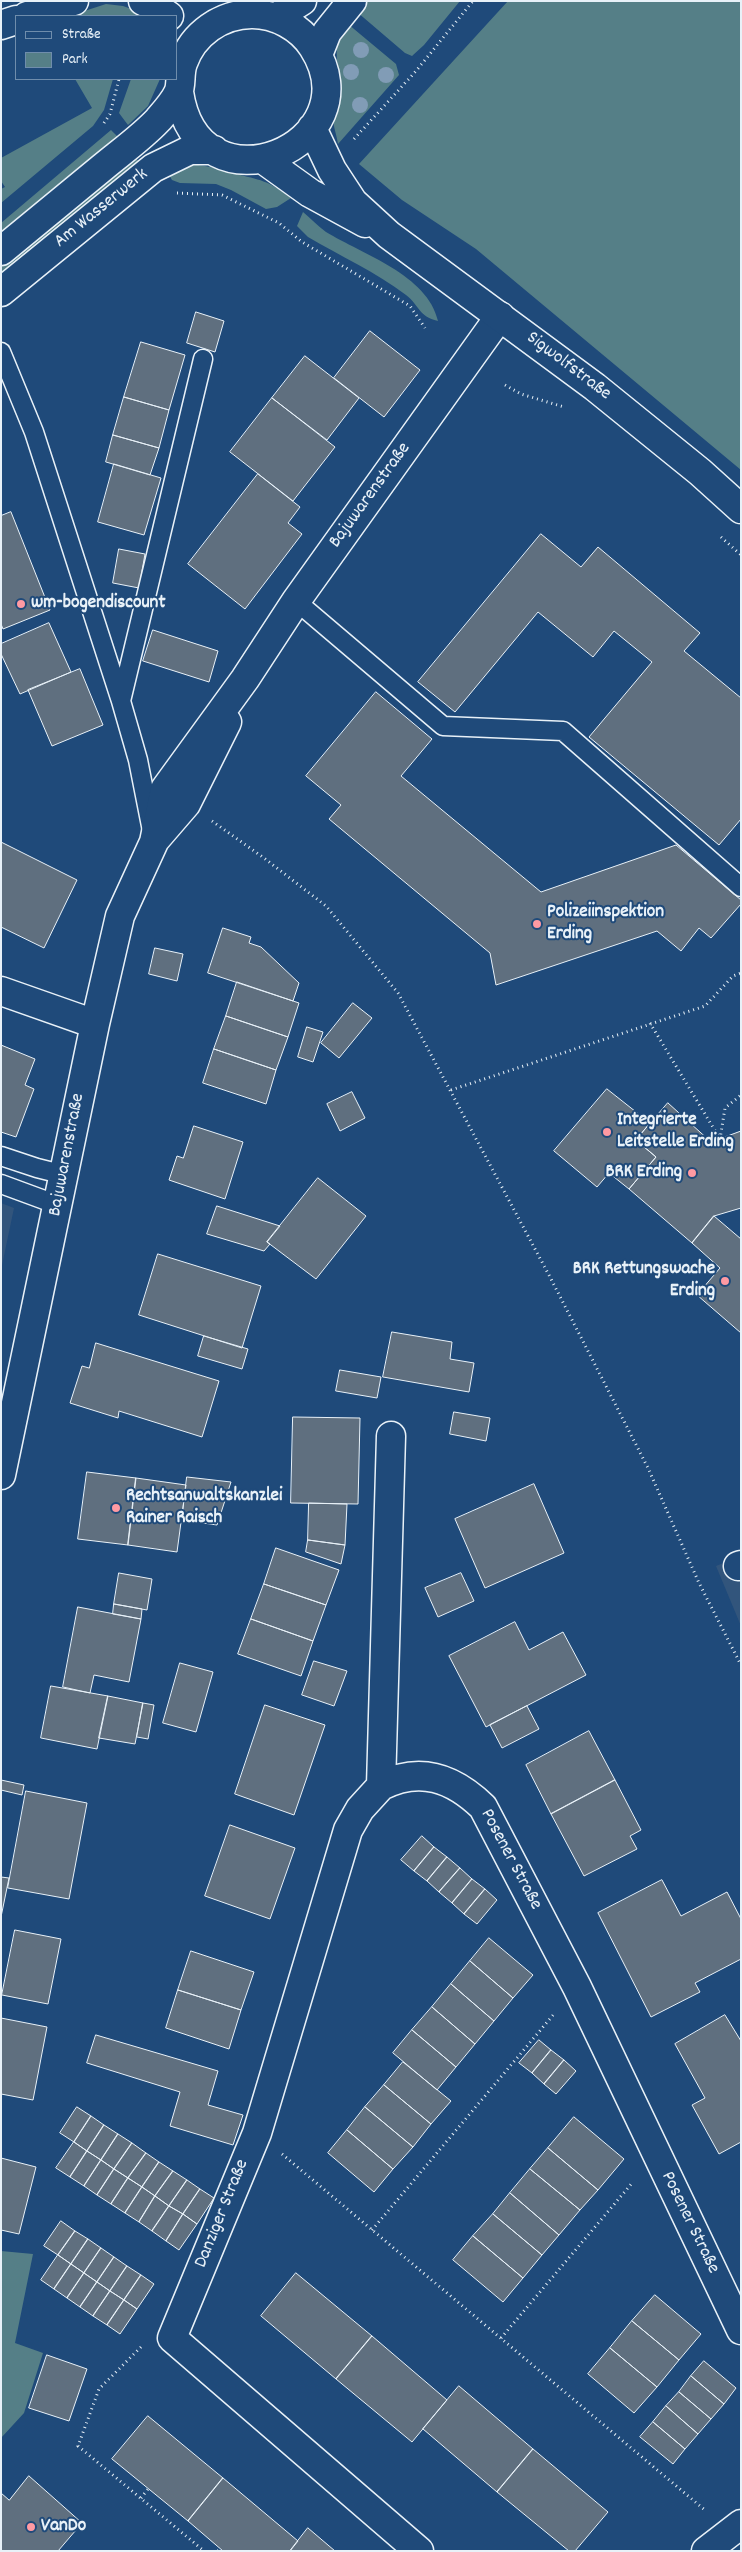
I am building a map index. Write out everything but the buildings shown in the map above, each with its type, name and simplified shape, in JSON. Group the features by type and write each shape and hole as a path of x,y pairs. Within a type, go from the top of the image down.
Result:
{"street":[{"path":"30,15 74,1"},
{"path":"143,1 168,15"},
{"path":"274,18 302,1"},
{"path":"318,54 327,32 352,1"},
{"name":"Am Wasserwerk","path":"250,14 274,18 300,32 318,54 322,67 325,92 323,104 312,128 299,143 283,154 264,160 238,160 205,144 189,126 179,92 186,31 250,14"},
{"path":"1,25 15,20"},
{"name":"Am Wasserwerk","path":"1,251 158,120 179,92"},
{"name":"Sigwolfstraße","path":"312,128 332,170 353,202 389,235 595,387 700,472 741,509"},
{"name":"Am Wasserwerk","path":"1,292 153,168 190,150 214,150"},
{"name":"Sigwolfstraße","path":"264,160 344,213 389,235"},
{"name":"Bajuwarenstraße","path":"1,1475 95,1024 120,916 154,842 165,789 245,679 296,601 500,316"},
{"path":"1,991 95,1024"},
{"path":"381,1786 391,1436"},
{"name":"Posener Straße","path":"381,1786 397,1778 417,1776 437,1778 465,1789 483,1807 577,1987 655,2155 741,2330"},
{"name":"Danziger Straße","path":"172,2338 257,2133 348,1830 360,1809 381,1786"},
{"path":"172,2338 419,2551"},
{"path":"706,2551 737,2530"}],"lane":[{"path":"1,352 34,432 121,701 138,760 154,842"},
{"path":"121,701 203,359"},
{"path":"296,601 443,726 563,731 741,887"},
{"path":"1,1156 65,1175"},
{"path":"1,1184 58,1205"}],"path":[{"path":"349,143 416,72 473,1"},
{"path":"170,193 222,195 278,223 302,242 410,306 425,328"},
{"path":"505,385 521,394 566,408"},
{"path":"720,536 741,556"},
{"path":"206,817 264,858 326,906 398,993 451,1090 648,1468 700,1582 741,1665"},
{"path":"451,1090 705,1006 733,976 741,973"},
{"path":"650,1023 720,1139 724,1108 741,1095"},
{"path":"372,2230 577,1987"},
{"path":"257,2133 501,2338 737,2530"},
{"path":"501,2338 655,2155"},
{"path":"172,2338 143,2345 99,2389 78,2446 204,2551"},
{"path":"141,2498 148,2489"}],"shaded area":[{"path":"1,1203 14,1208 1,1270"},
{"path":"741,1556 741,1626 716,1566"}],"green space":[{"path":"367,1 460,1 424,45 412,56 405,53 357,12"},
{"path":"508,1 741,1 741,470 476,249 402,200 359,164"},
{"path":"106,4 123,6 140,12 137,15 72,15"},
{"path":"348,24 396,64 399,75 338,144 333,117 340,95 337,49 338,40"},
{"path":"76,80 113,80 104,110 93,126 1,203 1,189 5,187 1,181 1,158 92,108"},
{"path":"131,80 160,80 148,106 128,125 119,113"},
{"path":"111,130 118,137 1,233 1,223"},
{"path":"134,156 141,164 1,278 1,265"},
{"path":"186,164 210,167 258,179 275,187 291,198 277,207 266,209 216,184 180,183 172,180 168,173"},
{"path":"303,212 326,232 392,267 408,278 432,305 438,321 431,319 423,313 411,299 383,279 308,237 297,226"},
{"path":"1,2251 33,2254 15,2343 43,2353 24,2413 1,2438"}],"place":[{"name":"wm-bogendiscount","path":"21,604"},
{"name":"Polizeiinspektion Erding","path":"537,924"},
{"name":"Integrierte Leitstelle Erding","path":"607,1132"},
{"name":"BRK Erding","path":"692,1173"},
{"name":"BRK Rettungswache Erding","path":"725,1281"},
{"name":"Rechtsanwaltskanzlei Rainer Raisch","path":"116,1508"},
{"name":"VanDo","path":"31,2527"}]}
